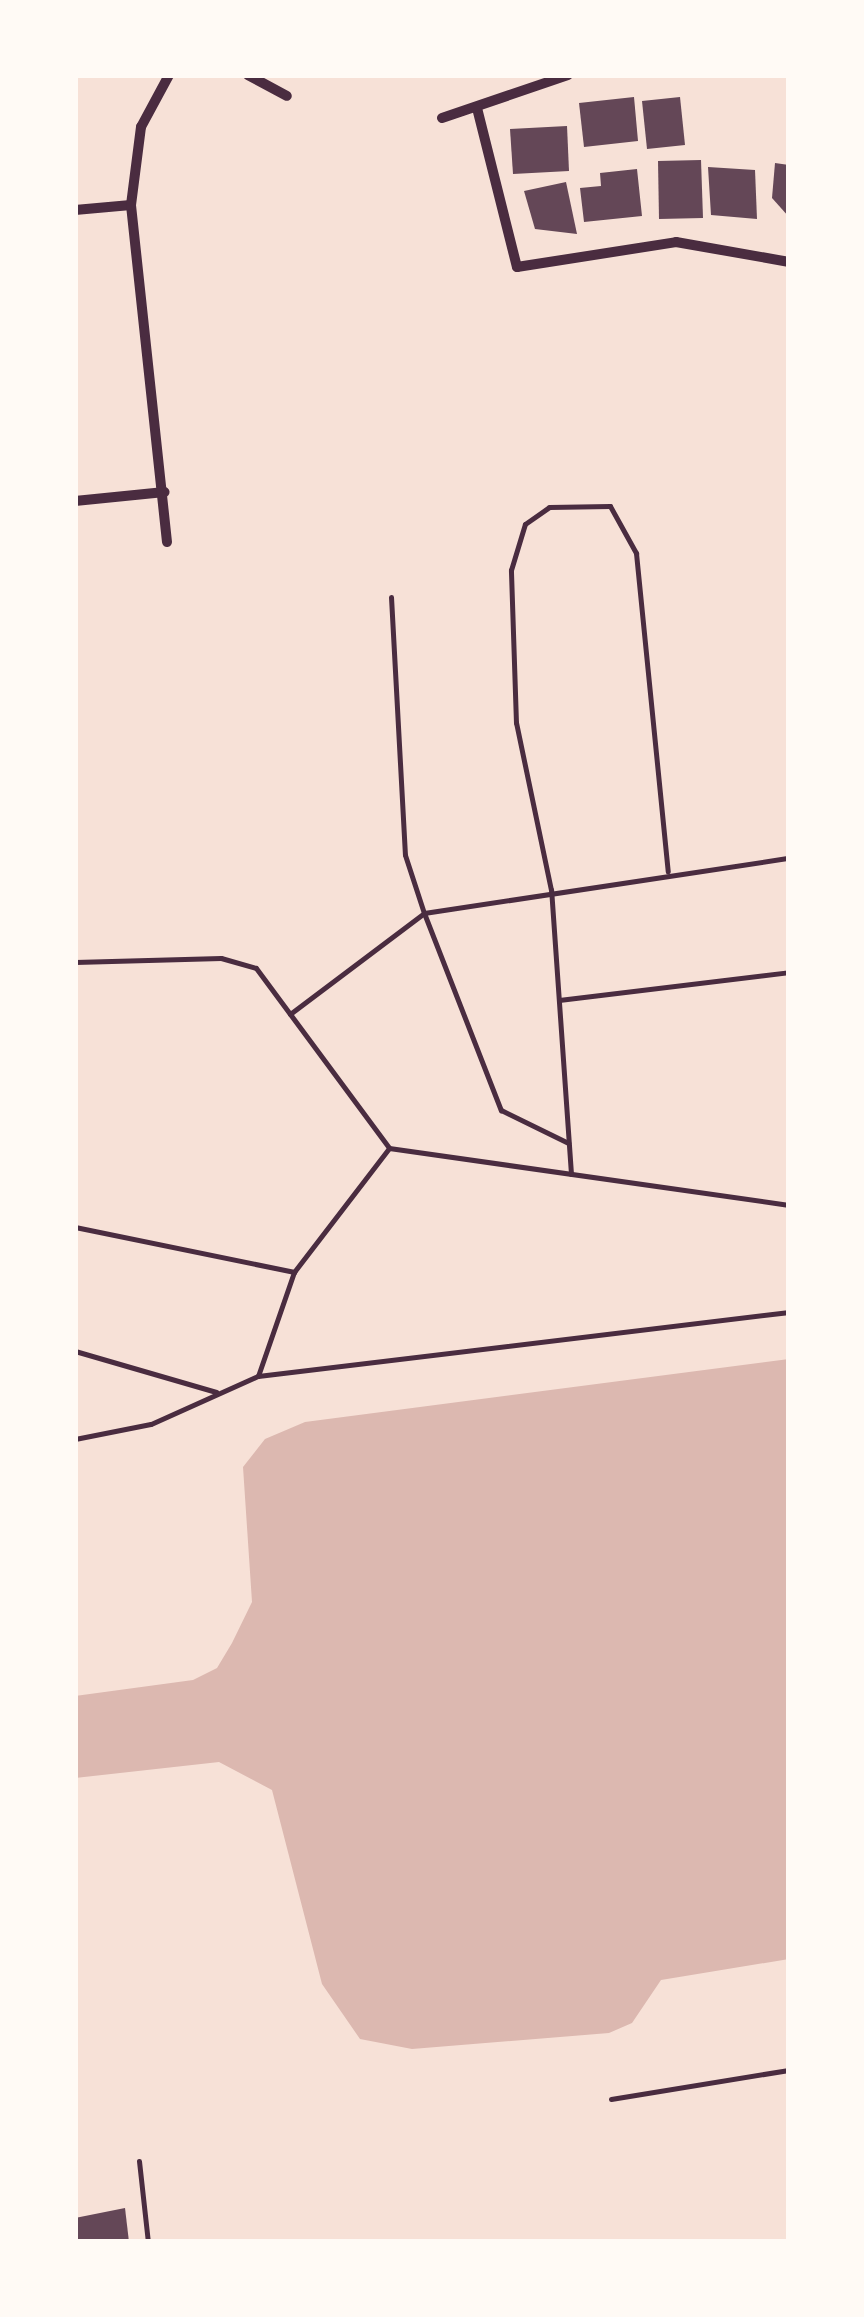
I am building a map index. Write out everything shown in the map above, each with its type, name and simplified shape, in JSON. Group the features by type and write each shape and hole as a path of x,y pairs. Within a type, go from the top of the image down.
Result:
{"street":[{"path":"167,542 166,492 131,204 141,127 169,75"},
{"path":"248,75 287,96"},
{"path":"442,118 568,75"},
{"path":"478,108 517,267 676,242 789,262"},
{"path":"75,210 131,204"},
{"path":"75,501 166,492"}],"lane":[{"path":"570,1174 551,890 516,723 511,570 525,524 549,507 610,506 636,554 668,872"},
{"path":"391,597 405,855 501,1110 568,1143"},
{"path":"290,1014 424,912 668,872 789,858"},
{"path":"75,962 238,960 256,968 389,1148 789,1206"},
{"path":"558,1000 789,972"},
{"path":"258,1376 294,1272 389,1148"},
{"path":"75,1227 294,1272"},
{"path":"75,1439 151,1424 258,1376 789,1312"},
{"path":"75,1351 219,1393"},
{"path":"611,2099 789,2070"},
{"path":"139,2161 148,2242"}],"shaded area":[{"path":"789,1359 789,1959 661,1980 632,2023 609,2033 412,2049 360,2039 322,1984 272,1790 219,1762 75,1778 75,1696 193,1680 217,1668 232,1643 252,1602 243,1467 265,1439 305,1422"}],"building":[{"path":"634,97 638,141 584,147 579,103"},
{"path":"680,97 685,145 647,149 642,101"},
{"path":"567,126 569,171 513,174 510,129"},
{"path":"701,160 703,218 659,219 658,161"},
{"path":"775,163 789,165 789,217 772,198"},
{"path":"708,167 755,170 757,219 711,215"},
{"path":"637,169 642,216 584,222 580,188 601,186 600,173"},
{"path":"566,182 577,234 535,229 524,191"},
{"path":"125,2208 129,2242 75,2242 75,2218"}]}
